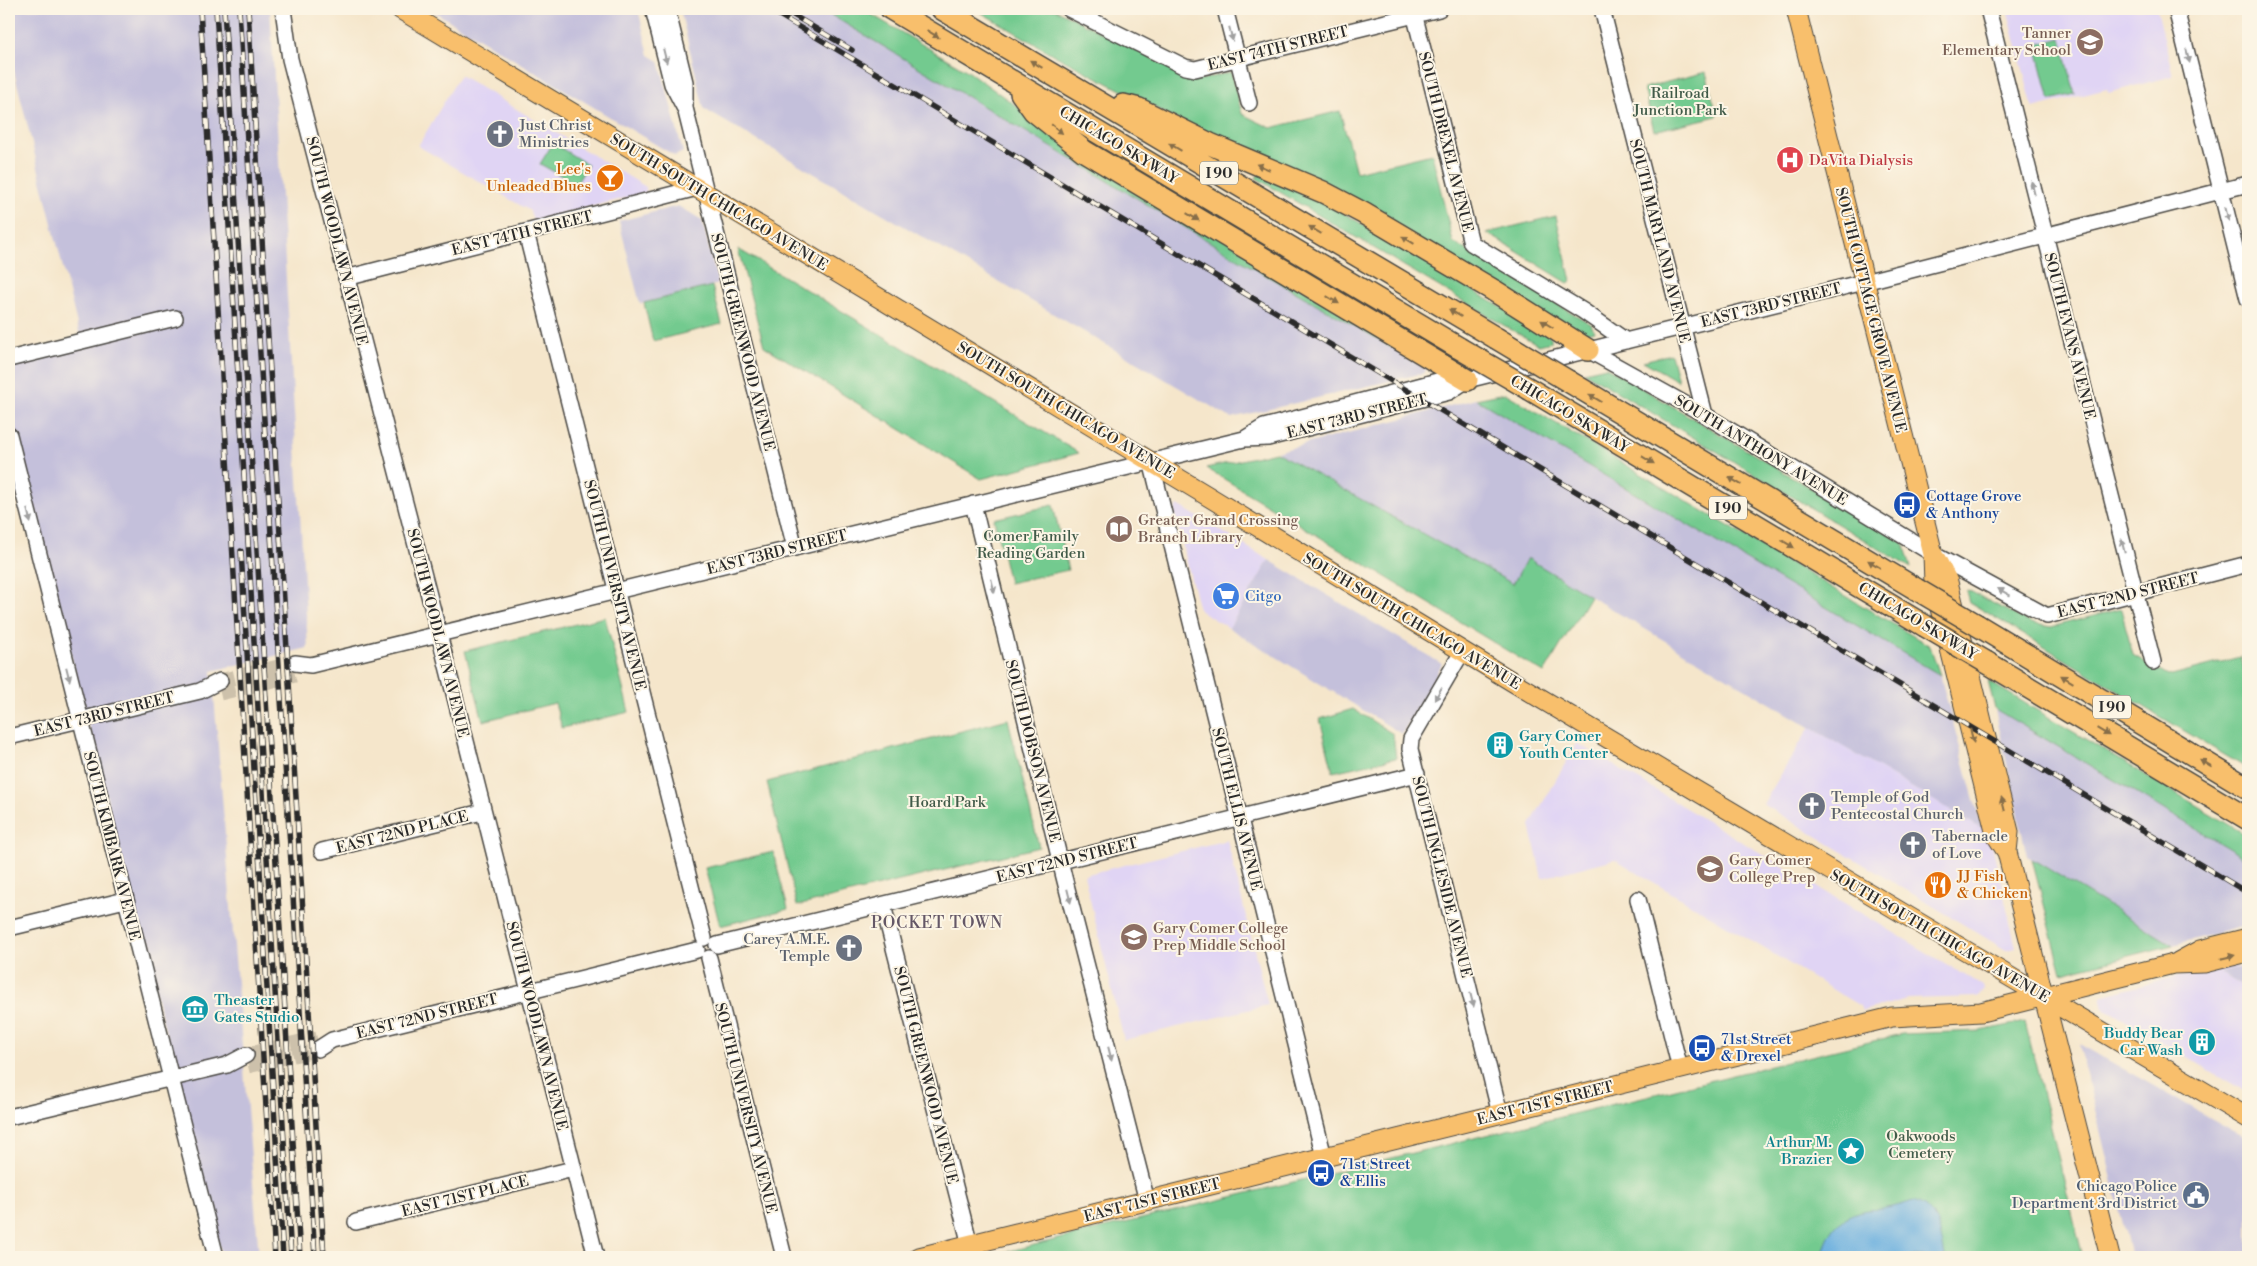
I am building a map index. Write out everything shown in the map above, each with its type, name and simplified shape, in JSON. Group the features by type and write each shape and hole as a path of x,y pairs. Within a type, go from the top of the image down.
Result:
{"highway":[{"name":"CHICAGO SKYWAY","path":"891,9 2248,819"},
{"name":"CHICAGO SKYWAY","path":"942,9 2248,788"},
{"path":"1012,81 1034,110 1084,151 1467,380"},
{"path":"1088,95 1139,109 1210,144 1323,192 1363,213 1588,350"}],"main road":[{"name":"SOUTH SOUTH CHICAGO AVENUE","path":"400,9 1462,652 2248,1118"},
{"name":"SOUTH COTTAGE GROVE AVENUE","path":"1796,9 1933,554 1948,582 2009,832 2007,852 2110,1257"},
{"name":"EAST 71ST STREET","path":"2173,964 2200,950 2248,938"},
{"name":"EAST 71ST STREET","path":"920,1257 1892,1017 1981,1012 2173,964 2204,963 2248,952"}],"street":[{"name":"SOUTH WOODLAWN AVENUE","path":"282,9 290,59 439,634 482,812 596,1257"},
{"name":"SOUTH GREENWOOD AVENUE","path":"653,9 672,84 685,108"},
{"name":"SOUTH GREENWOOD AVENUE","path":"667,9 685,82 685,108 701,191 795,548"},
{"name":"EAST 74TH STREET","path":"1069,9 1185,67 1195,69 1414,12 1439,9"},
{"path":"1225,9 1249,103"},
{"name":"SOUTH MARYLAND AVENUE","path":"1602,9 1704,414"},
{"name":"SOUTH EVANS AVENUE","path":"1988,9 2152,662"},
{"path":"2176,9 2248,299"},
{"name":"SOUTH DREXEL AVENUE","path":"1414,12 1471,243 1583,311 1626,341"},
{"name":"EAST 73RD STREET","path":"295,669 1244,439 1268,438 1449,392 1467,380 1864,282 2248,184"},
{"name":"EAST 74TH STREET","path":"346,278 526,232 701,191"},
{"name":"SOUTH UNIVERSITY AVENUE","path":"526,232 784,1257"},
{"path":"9,359 175,318"},
{"name":"SOUTH ANTHONY AVENUE","path":"1588,350 1704,414 1933,554"},
{"name":"SOUTH KIMBARK AVENUE","path":"9,435 216,1257"},
{"name":"SOUTH ELLIS AVENUE","path":"1151,462 1324,1157"},
{"name":"SOUTH DOBSON AVENUE","path":"973,504 1060,861 1147,1201"},
{"name":"EAST 72ND STREET","path":"1933,554 2047,616 2248,564"},
{"name":"SOUTH INGLESIDE AVENUE","path":"1462,652 1411,739 1410,749 1500,1114"},
{"name":"EAST 73RD STREET","path":"9,738 220,687"},
{"name":"EAST 72ND STREET","path":"322,1042 1417,774"},
{"name":"EAST 72ND PLACE","path":"322,852 482,812"},
{"path":"1638,898 1680,1069"},
{"path":"9,928 125,900"},
{"name":"SOUTH GREENWOOD AVENUE","path":"883,905 970,1245"},
{"path":"9,1117 247,1060"},
{"name":"EAST 71ST PLACE","path":"356,1222 574,1169"}],"shaded area":[{"path":"9,9 270,9 308,648 212,671 259,1257 222,1257 9,408 9,366 83,348 9,51"},
{"path":"430,9 638,9 649,55 659,61 683,152 675,156"},
{"path":"680,9 821,9 1260,272 1427,367 1424,373 1231,418 704,109"},
{"name":"Tanner Elementary School","path":"2007,9 2157,9 2173,76 2108,93 2107,89 2033,108"},
{"path":"460,75 646,187 646,193 533,221 530,211 418,146"},
{"path":"678,206 702,220 718,284 640,304 619,221"},
{"path":"1476,399 1940,675 1982,829 1527,559 1513,585 1276,452"},
{"path":"1178,505 1269,560 1229,628 1199,610 1174,511"},
{"path":"1269,560 1442,664 1402,734 1229,628"},
{"path":"1995,709 2248,860 2248,925 2173,945 2027,856"},
{"path":"1810,727 1982,829 1978,810 1985,814 2016,948 2006,950 1763,804"},
{"name":"Gary Comer College Prep","path":"1577,743 1983,986 1984,990 1977,997 1908,999 1862,1011 1860,1006 1615,859 1542,878 1530,825"},
{"path":"1227,840 1268,1005 1124,1040 1084,875"},
{"path":"2229,963 2238,968 2220,973 2248,989 2248,1093 2104,1008 2101,996"},
{"path":"2248,965 2248,989 2220,973 2238,968"},
{"path":"2079,1044 2248,1139 2248,1257 2131,1257"}],"green space":[{"path":"821,9 862,9 969,72 1036,120 1427,367 1260,272"},
{"path":"975,9 1055,9 1196,81 1231,72 1242,114 1271,128 1340,111 1356,172 1432,154 1453,242 1591,324 1594,331 1578,335 1054,55"},
{"path":"2061,38 2075,94 2050,100 2036,45"},
{"name":"Railroad Junction Park","path":"1706,72 1717,116 1654,131 1644,88"},
{"path":"553,143 588,165 576,184 540,164"},
{"path":"1261,171 1305,190 1551,337 1551,342 1539,345 1510,329 1256,178"},
{"path":"1556,216 1571,281 1568,283 1487,233"},
{"path":"738,249 1079,453 981,479 764,346"},
{"path":"712,286 722,324 653,341 644,303"},
{"path":"1671,354 1678,381 1643,361"},
{"path":"1606,367 1904,543 1911,568 1584,372"},
{"path":"1505,393 1930,646 1940,675 1476,399"},
{"path":"1276,452 1513,584 1527,558 1590,596 1544,673 1206,468"},
{"name":"Comer Family Reading Garden","path":"1053,505 1068,570 1009,583 994,519"},
{"path":"1968,590 2030,623 2051,627 2121,609 2133,655 2168,676 2241,657 2248,685 2248,769 1969,602 1966,591"},
{"path":"605,617 629,712 562,728 555,703 483,721 465,651"},
{"path":"1988,681 2248,836 2248,860 1995,709"},
{"path":"1353,709 1393,734 1396,758 1333,772 1320,719"},
{"name":"Hoard Park","path":"1008,719 1039,847 797,906 767,782"},
{"path":"773,852 788,909 720,926 705,868"},
{"path":"2032,859 2173,945 2062,973"},
{"name":"Oakwoods Cemetery","path":"2025,1022 2083,1257 985,1257 1902,1034 1980,1031"}],"water":[{"path":"1913,1201 1928,1209 1937,1223 1945,1257 1822,1257 1832,1232 1842,1220 1858,1212 1893,1207"}],"tunnel":[{"path":"220,681 295,663"},
{"path":"220,693 295,675"},
{"path":"246,1055 317,1038"},
{"path":"248,1066 318,1049"}],"railway":[{"path":"200,9 275,1257"},
{"path":"216,9 291,1257"},
{"path":"224,9 300,1257"},
{"path":"239,9 315,1257"},
{"path":"248,9 324,1257"},
{"path":"769,9 2248,893"},
{"path":"783,9 852,50"},
{"path":"241,551 283,1257"}],"place":[{"name":"Tanner Elementary School","path":"2090,42"},
{"name":"Just Christ Ministries","path":"500,134"},
{"name":"DaVita Dialysis","path":"1790,160"},
{"name":"Lee's Unleaded Blues","path":"610,178"},
{"name":"Cottage Grove & Anthony","path":"1907,505"},
{"name":"Greater Grand Crossing Branch Library","path":"1119,529"},
{"name":"Citgo","path":"1226,596"},
{"name":"Gary Comer Youth Center","path":"1500,745"},
{"name":"Temple of God Pentecostal Church","path":"1812,806"},
{"name":"Tabernacle of Love","path":"1913,845"},
{"name":"Gary Comer College Prep","path":"1710,869"},
{"name":"JJ Fish & Chicken","path":"1938,885"},
{"name":"Gary Comer College Prep Middle School","path":"1134,937"},
{"name":"Carey A.M.E. Temple","path":"849,948"},
{"name":"Theaster Gates Studio","path":"195,1009"},
{"name":"Buddy Bear Car Wash","path":"2202,1042"},
{"name":"71st Street & Drexel","path":"1702,1048"},
{"name":"Arthur M. Brazier","path":"1851,1151"},
{"name":"71st Street & Ellis","path":"1321,1173"},
{"name":"Chicago Police Department 3rd District","path":"2196,1195"}],"district":[{"name":"POCKET TOWN","path":"937,922"}]}
